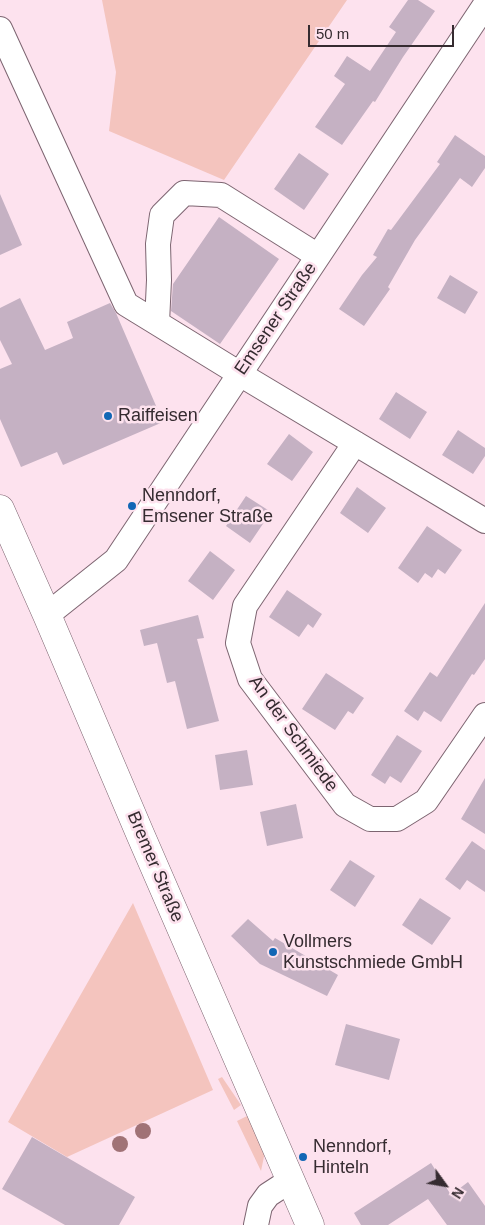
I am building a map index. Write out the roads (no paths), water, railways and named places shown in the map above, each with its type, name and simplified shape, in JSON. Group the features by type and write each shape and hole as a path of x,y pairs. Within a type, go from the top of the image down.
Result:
{"main road":[{"name":"Bremer Straße","path":"0,509 310,1225"}],"street":[{"name":"Emsener Straße","path":"47,614 116,560 485,5"},
{"path":"0,29 126,304 485,521"},
{"path":"158,323 158,244 162,215 184,193 221,195 318,256"},
{"name":"An der Schmiede","path":"355,443 245,606 238,643 250,679 345,805 370,819 398,819 426,801 485,715"},
{"path":"256,1225 260,1206 268,1195 291,1180"}],"place":[{"name":"Raiffeisen","path":"108,416"},
{"name":"Nenndorf, Emsener Straße","path":"132,506"},
{"name":"Vollmers Kunstschmiede GmbH","path":"273,952"},
{"name":"Nenndorf, Hinteln","path":"303,1157"}]}
